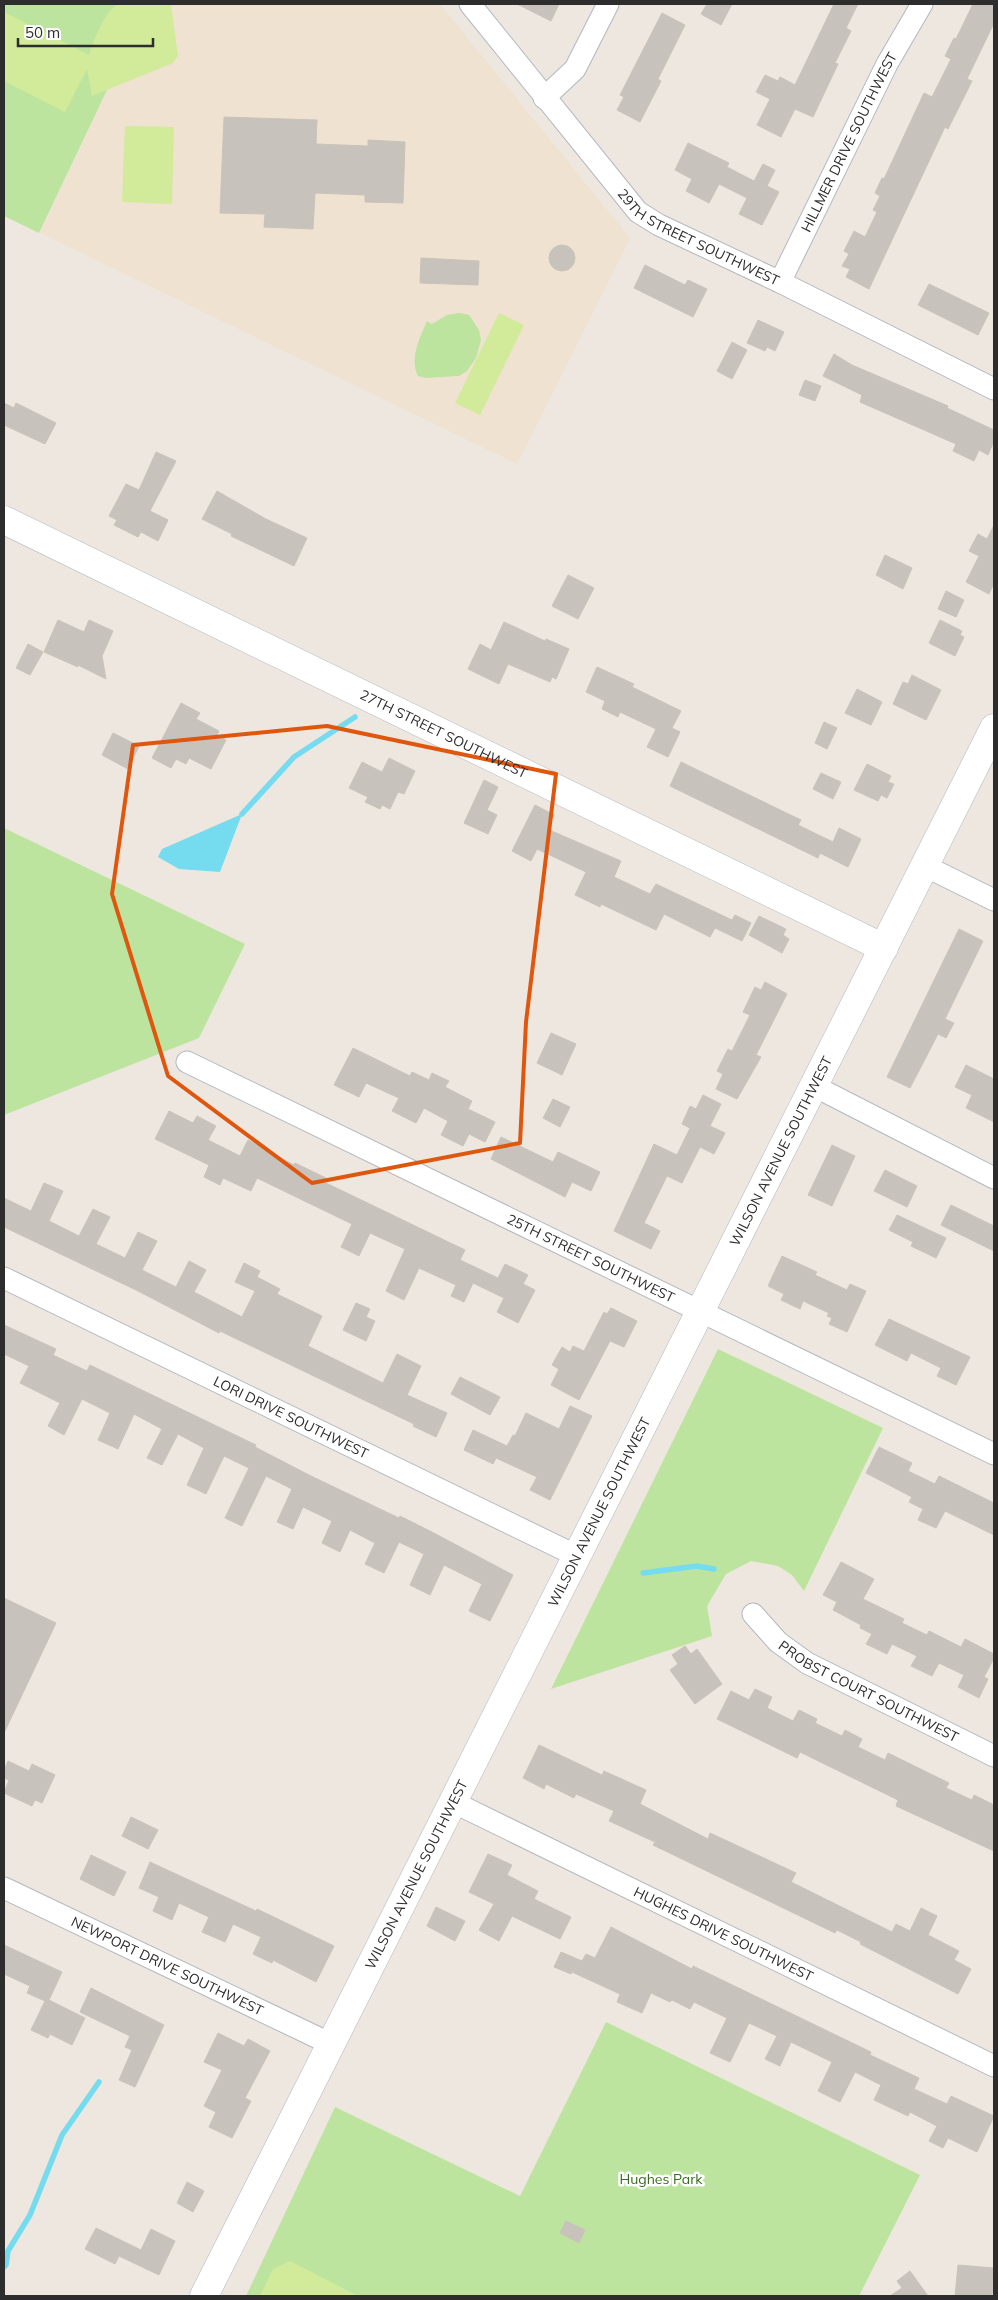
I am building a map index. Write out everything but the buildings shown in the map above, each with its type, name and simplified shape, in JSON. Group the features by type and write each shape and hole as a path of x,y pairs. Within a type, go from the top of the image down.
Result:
{"main road":[{"name":"27TH STREET SOUTHWEST","path":"4,520 884,948"},
{"name":"WILSON AVENUE SOUTHWEST","path":"204,2296 994,728"}],"street":[{"name":"29TH STREET SOUTHWEST","path":"470,4 638,212 659,225 780,282 994,389"},
{"path":"544,98 576,69 608,4"},
{"name":"HILLMER DRIVE SOUTHWEST","path":"780,282 887,64 922,4"},
{"path":"925,866 994,900"},
{"name":"25TH STREET SOUTHWEST","path":"187,1062 994,1454"},
{"path":"814,1086 994,1178"},
{"name":"LORI DRIVE SOUTHWEST","path":"4,1278 577,1556"},
{"name":"PROBST COURT SOUTHWEST","path":"753,1614 778,1642 807,1663 994,1756"},
{"name":"HUGHES DRIVE SOUTHWEST","path":"453,1802 994,2066"},
{"name":"NEWPORT DRIVE SOUTHWEST","path":"4,1888 331,2044"}],"highlighted area":[{"path":"327,726 556,774 526,1022 520,1143 312,1183 168,1076 112,894 133,745"}],"shaded area":[{"path":"148,4 440,4 630,238 517,464 40,233"}],"green space":[{"path":"4,4 148,4 39,233 4,216"},
{"path":"117,4 171,4 178,56 173,63 92,96 87,69 65,112 4,81 4,12 89,55 103,21"},
{"path":"125,126 174,127 172,204 122,202"},
{"path":"459,313 469,315 479,330 481,340 476,358 467,371 459,376 426,378 418,376 415,355 427,321 432,324 447,315"},
{"path":"499,313 524,325 480,415 455,403"},
{"path":"4,828 245,944 199,1038 4,1115"},
{"path":"718,1349 883,1428 804,1591 792,1575 778,1566 751,1561 726,1574 707,1606 712,1636 551,1689"},
{"name":"Hughes Park","path":"606,2022 920,2175 859,2296 246,2296 335,2107 520,2196"},
{"path":"290,2261 358,2296 260,2296 273,2269"}],"water":[{"path":"242,814 220,872 179,869 158,857 162,849"}],"waterway":[{"path":"242,814 294,757 355,717"},
{"path":"643,1573 697,1566 714,1569"},
{"path":"4,2267 8,2251 30,2215 62,2135 99,2082"}]}
